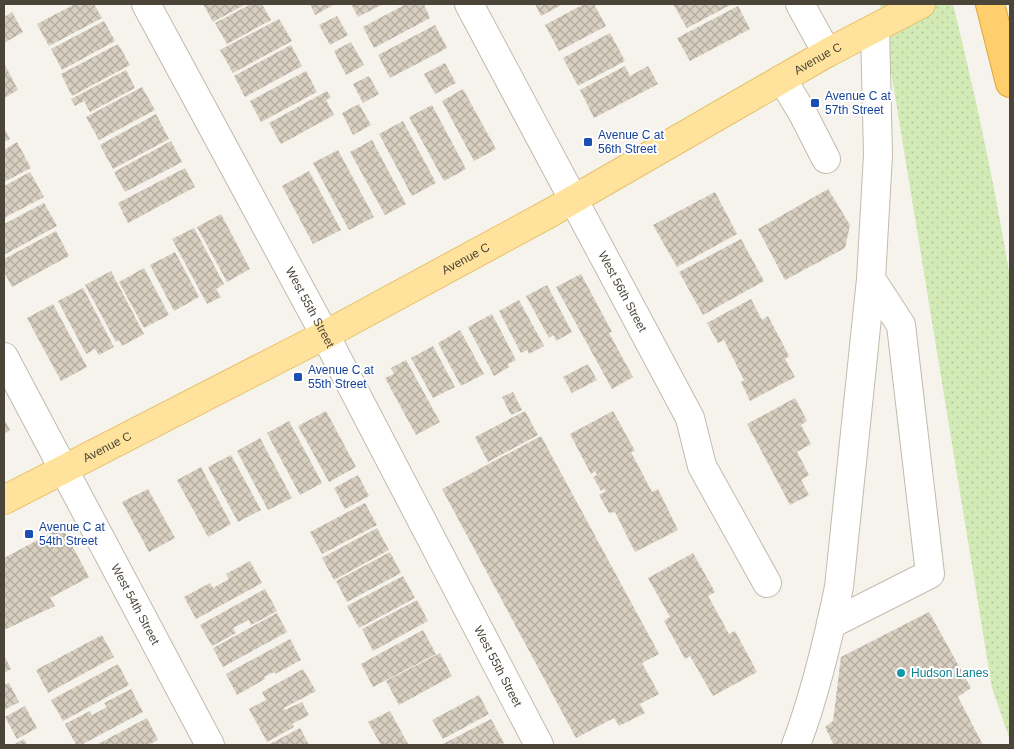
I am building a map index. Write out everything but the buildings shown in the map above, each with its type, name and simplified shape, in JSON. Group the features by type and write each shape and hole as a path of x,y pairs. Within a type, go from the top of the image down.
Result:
{"highway":[{"path":"990,4 1010,83"}],"main road":[{"name":"Avenue C","path":"4,500 325,335 573,199 827,53 921,4"}],"street":[{"name":"West 55th Street","path":"146,4 325,335 539,745"},
{"name":"West 56th Street","path":"469,4 690,418 702,466 767,583"},
{"path":"800,4 827,53"},
{"path":"796,745 831,624 839,586 871,279 878,155 875,28"},
{"path":"782,79 826,159"},
{"path":"831,624 930,574 901,325 871,279"},
{"name":"West 54th Street","path":"4,357 210,745"}],"green space":[{"path":"880,4 953,4 998,209 1010,278 1010,740 992,688"}],"place":[{"name":"Avenue C at 57th Street","path":"815,103"},
{"name":"Avenue C at 56th Street","path":"588,142"},
{"name":"Avenue C at 55th Street","path":"298,377"},
{"name":"Avenue C at 54th Street","path":"29,534"},
{"name":"Hudson Lanes","path":"901,673"}]}
